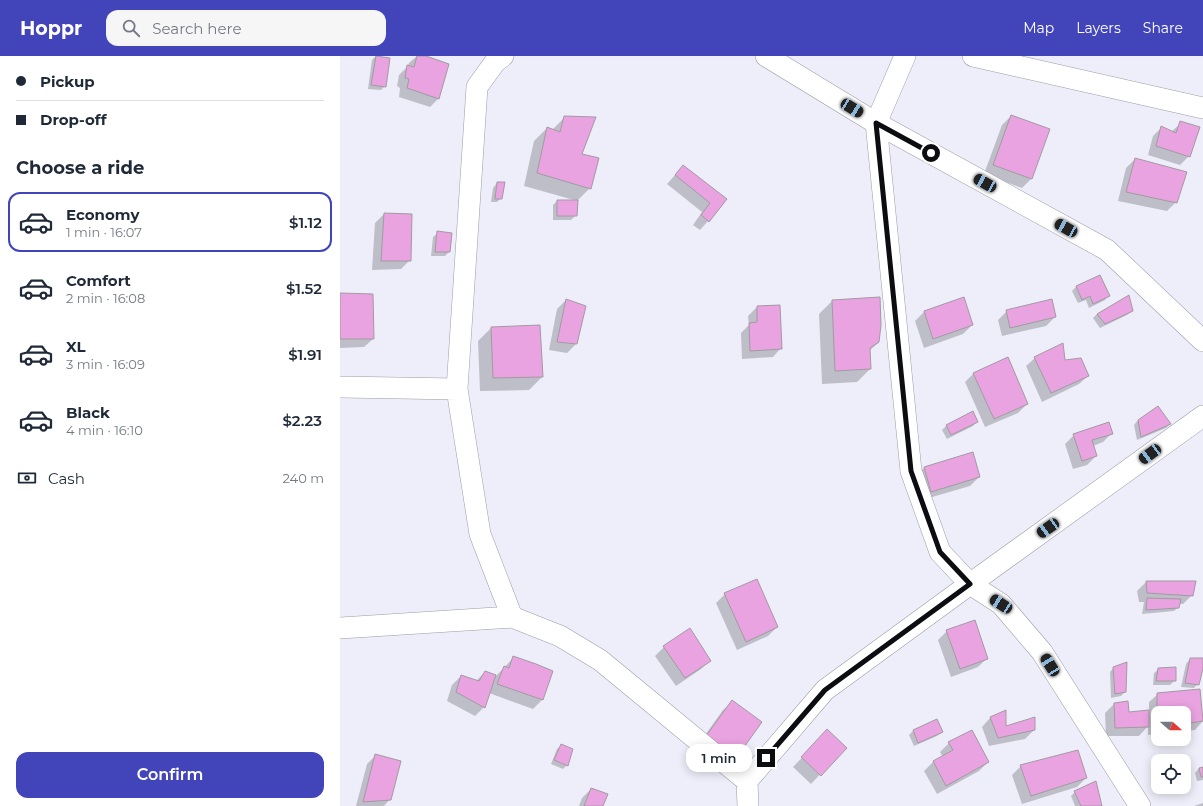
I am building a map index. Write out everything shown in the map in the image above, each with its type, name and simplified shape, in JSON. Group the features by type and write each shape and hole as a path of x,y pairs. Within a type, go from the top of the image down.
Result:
{"street":[{"path":"504,56 495,62 477,87 457,389 480,534 512,618"},
{"path":"766,56 876,123 1107,250 1203,341"},
{"path":"905,56 876,123 911,471 940,552 970,584 1001,604 1042,652 1140,806"},
{"path":"973,56 1203,108"},
{"path":"340,387 457,389"},
{"path":"748,806 747,781 825,690 1203,416"},
{"path":"340,628 512,618 560,636 600,660 747,781"}],"building":[{"path":"376,56 390,58 386,87 371,85"},
{"path":"417,56 426,56 449,64 439,99 407,88 409,79 405,78 407,65 414,67"},
{"path":"1011,115 1050,129 1032,179 993,165"},
{"path":"564,116 596,117 582,154 599,158 591,189 537,173 547,127 560,132"},
{"path":"1180,121 1200,127 1190,157 1156,146 1161,126 1176,133"},
{"path":"1135,158 1187,172 1177,203 1126,192"},
{"path":"683,165 727,199 709,222 701,215 710,203 675,175"},
{"path":"497,182 505,182 502,199 495,199"},
{"path":"557,200 578,200 577,216 557,216"},
{"path":"384,213 412,214 411,261 381,261"},
{"path":"437,231 452,233 450,252 435,252"},
{"path":"1100,275 1110,296 1093,304 1090,296 1082,300 1076,286"},
{"path":"340,293 373,294 374,339 340,339"},
{"path":"1129,295 1133,311 1105,324 1097,314"},
{"path":"880,297 881,325 879,342 870,348 871,369 835,371 832,300"},
{"path":"964,297 973,325 933,339 924,311"},
{"path":"566,299 586,306 577,344 557,342"},
{"path":"1052,299 1056,317 1010,328 1006,310"},
{"path":"780,305 782,349 750,351 749,323 757,322 757,306"},
{"path":"540,325 543,377 493,378 491,327"},
{"path":"1063,343 1065,360 1081,358 1089,376 1051,393 1034,357"},
{"path":"1008,357 1028,404 994,419 973,373"},
{"path":"1158,406 1171,424 1141,437 1138,420"},
{"path":"973,411 978,422 951,435 946,425"},
{"path":"1109,422 1113,434 1092,440 1097,456 1082,461 1073,434"},
{"path":"973,452 980,477 931,492 924,467"},
{"path":"757,579 778,627 746,642 724,593"},
{"path":"1146,581 1196,581 1193,596 1147,593"},
{"path":"1147,598 1181,599 1179,608 1146,610"},
{"path":"975,620 988,659 960,669 946,630"},
{"path":"690,628 711,661 685,678 663,646"},
{"path":"513,656 553,671 543,700 497,684 504,666 509,668"},
{"path":"1190,658 1203,658 1203,668 1199,685 1185,683"},
{"path":"1127,662 1126,692 1115,694 1113,667"},
{"path":"1176,667 1176,681 1156,681 1158,668"},
{"path":"485,671 496,675 485,708 456,692 461,675 479,681"},
{"path":"1200,689 1203,721 1191,723 1191,706 1157,706 1157,693"},
{"path":"732,700 762,722 737,757 706,736"},
{"path":"1128,701 1129,712 1149,710 1149,727 1115,728 1114,703"},
{"path":"1006,710 1006,726 1035,717 1035,730 998,738 990,717"},
{"path":"937,719 943,732 918,743 913,730"},
{"path":"827,729 847,748 821,776 801,757"},
{"path":"972,730 989,762 946,786 933,761 953,750 948,742"},
{"path":"561,744 573,749 568,766 554,760"},
{"path":"1078,750 1087,778 1031,796 1020,765"},
{"path":"375,754 401,761 391,800 363,802"},
{"path":"1203,767 1203,777 1201,777 1199,768"},
{"path":"1096,781 1102,806 1081,806 1074,791"},
{"path":"591,788 608,794 603,806 584,806"}],"route":[{"path":"766,758 825,690 970,584 940,552 911,471 876,123 931,153"}]}
